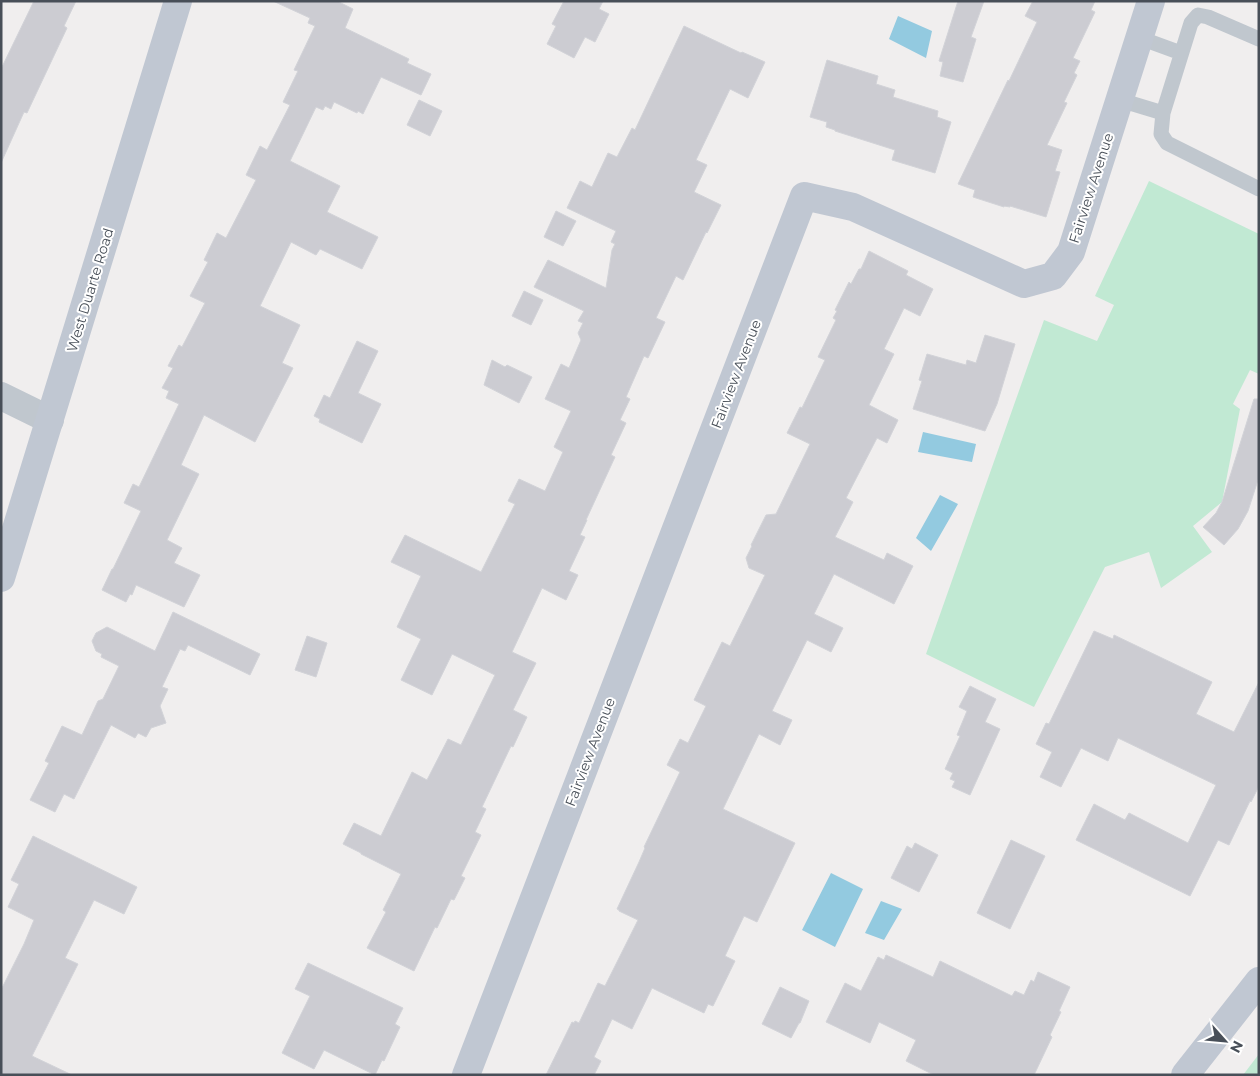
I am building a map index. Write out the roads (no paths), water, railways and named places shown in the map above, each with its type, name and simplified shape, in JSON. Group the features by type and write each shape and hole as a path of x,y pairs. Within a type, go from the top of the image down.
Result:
{"street":[{"name":"West Duarte Road","path":"1,578 178,1"},
{"name":"Fairview Avenue","path":"466,1075 804,196 854,207 1024,284 1053,276 1071,252 1152,1"},
{"path":"1,396 50,420"},
{"path":"1185,1075 1259,981"}],"lane":[{"path":"1259,39 1208,17 1198,15 1191,23 1163,113 1161,134 1167,143 1259,189"},
{"path":"1140,38 1182,52"},
{"path":"1120,100 1163,113"}],"water":[{"path":"898,16 932,31 926,58 889,39"},
{"path":"923,432 976,444 972,462 918,452"},
{"path":"940,495 958,504 931,551 916,538"},
{"path":"831,873 863,889 835,947 802,930"},
{"path":"881,901 902,909 884,940 865,933"}]}
